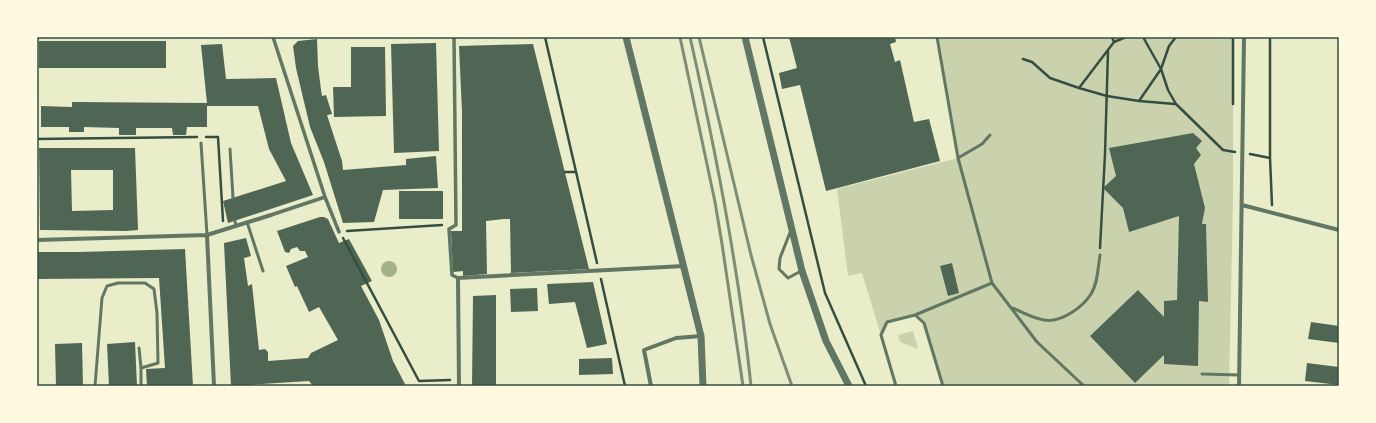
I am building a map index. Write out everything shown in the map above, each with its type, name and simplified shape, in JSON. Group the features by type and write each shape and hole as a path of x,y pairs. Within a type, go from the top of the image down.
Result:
{"street":[{"path":"272,37 339,232"},
{"path":"454,37 456,225 449,229 452,275 458,278 684,266"},
{"path":"626,37 701,336 703,386"},
{"path":"745,37 802,271 826,342 850,386"},
{"path":"1239,386 1244,37"},
{"path":"37,240 207,235 224,230 236,223 247,222 326,197"},
{"path":"1242,204 1339,230"},
{"path":"207,235 214,386"},
{"path":"458,278 459,386"},
{"path":"652,386 644,350 676,338 701,336"}],"lane":[{"path":"937,37 958,158 992,283 1037,342 1084,386"},
{"path":"958,158 982,144 990,135"},
{"path":"202,143 207,235"},
{"path":"230,149 233,198"},
{"path":"247,222 263,272"},
{"path":"792,229 780,258 779,269 788,278 802,271"},
{"path":"1011,307 1030,316 1046,320 1062,318 1078,309 1091,294 1096,281 1100,255"},
{"path":"95,386 102,298 108,286 118,283 145,283 154,290 157,313 158,363 141,368"},
{"path":"896,386 881,335 887,322 915,315 992,283"},
{"path":"915,315 924,323 942,386"},
{"path":"139,348 141,386"},
{"path":"1202,374 1239,375"}],"path":[{"path":"545,37 625,386"},
{"path":"763,37 824,293 866,386"},
{"path":"1112,37 1114,42"},
{"path":"1077,87 1114,42 1126,37"},
{"path":"1143,37 1161,69 1168,90 1176,104 1223,150 1270,158"},
{"path":"1139,101 1161,69 1169,46 1176,37"},
{"path":"1270,37 1270,158 1272,212"},
{"path":"1100,255 1108,51"},
{"path":"1023,59 1032,62 1050,78 1107,96 1139,101 1176,104"},
{"path":"37,139 218,137 224,230"},
{"path":"565,172 576,172"},
{"path":"456,225 339,232 419,381 459,380"}],"shaded area":[{"path":"937,37 1233,37 1233,199 1229,386 943,386 924,323 915,315 887,322 881,335 862,273 848,276 837,189 958,158"},
{"path":"389,261 395,263 397,269 395,275 389,277 383,275 381,269 383,263"},
{"path":"913,331 918,349 900,342 898,335"}],"building":[{"path":"789,37 895,37 896,42 890,44 895,62 900,60 914,122 929,119 940,161 826,191 800,85 782,89 779,73 797,68"},
{"path":"317,39 318,66 322,96 326,95 332,114 327,115 342,161 343,170 406,165 406,159 436,156 438,188 383,190 374,222 343,223 324,162 310,127 296,68 293,46 298,41"},
{"path":"39,41 166,41 166,68 39,68"},
{"path":"436,43 439,151 394,153 391,44"},
{"path":"222,44 226,79 276,78 291,143 313,195 228,223 223,201 286,181 269,149 258,106 207,106 207,127 187,127 186,135 173,135 172,128 136,128 136,135 119,135 119,128 84,127 84,132 69,132 69,127 41,127 41,106 72,107 72,102 207,103 201,45"},
{"path":"533,44 589,269 511,273 510,219 504,219 486,221 487,274 463,276 463,271 453,272 451,231 462,231 462,112 459,46"},
{"path":"351,47 385,47 386,116 334,117 333,87 351,87"},
{"path":"1193,133 1202,141 1196,148 1201,155 1194,164 1205,208 1202,224 1206,224 1208,302 1199,301 1198,366 1164,364 1164,355 1135,383 1090,336 1138,290 1164,317 1164,301 1177,300 1179,216 1129,232 1123,208 1103,188 1116,176 1109,148"},
{"path":"39,148 135,148 138,230 40,230","holes":["71,170 113,170 113,210 72,211"]},
{"path":"399,191 443,191 443,219 399,219"},
{"path":"320,217 328,219 339,243 349,239 372,281 361,286 379,320 393,361 406,386 313,386 309,381 231,386 224,243 246,238 251,256 244,258 248,286 252,284 259,350 265,349 268,352 268,361 308,358 311,353 338,340 319,307 309,312 297,286 295,287 286,266 308,257 305,251 300,251 297,247 291,249 289,253 285,252 277,231"},
{"path":"185,249 193,386 147,386 146,369 165,368 159,278 37,279 37,252"},
{"path":"952,263 959,293 948,296 940,266"},
{"path":"593,282 607,344 587,348 575,302 549,304 547,284"},
{"path":"537,288 538,311 511,312 510,289"},
{"path":"496,295 496,386 472,386 473,296"},
{"path":"1311,322 1339,326 1339,343 1308,339"},
{"path":"135,342 137,386 109,386 107,344"},
{"path":"82,343 83,386 56,386 55,344"},
{"path":"612,358 613,374 579,375 579,359"},
{"path":"1307,363 1339,367 1339,385 1305,381"}],"railway":[{"path":"680,37 715,202 743,386"},
{"path":"690,37 726,211 740,298 751,386"},
{"path":"699,37 751,255 770,324 792,386"}]}
